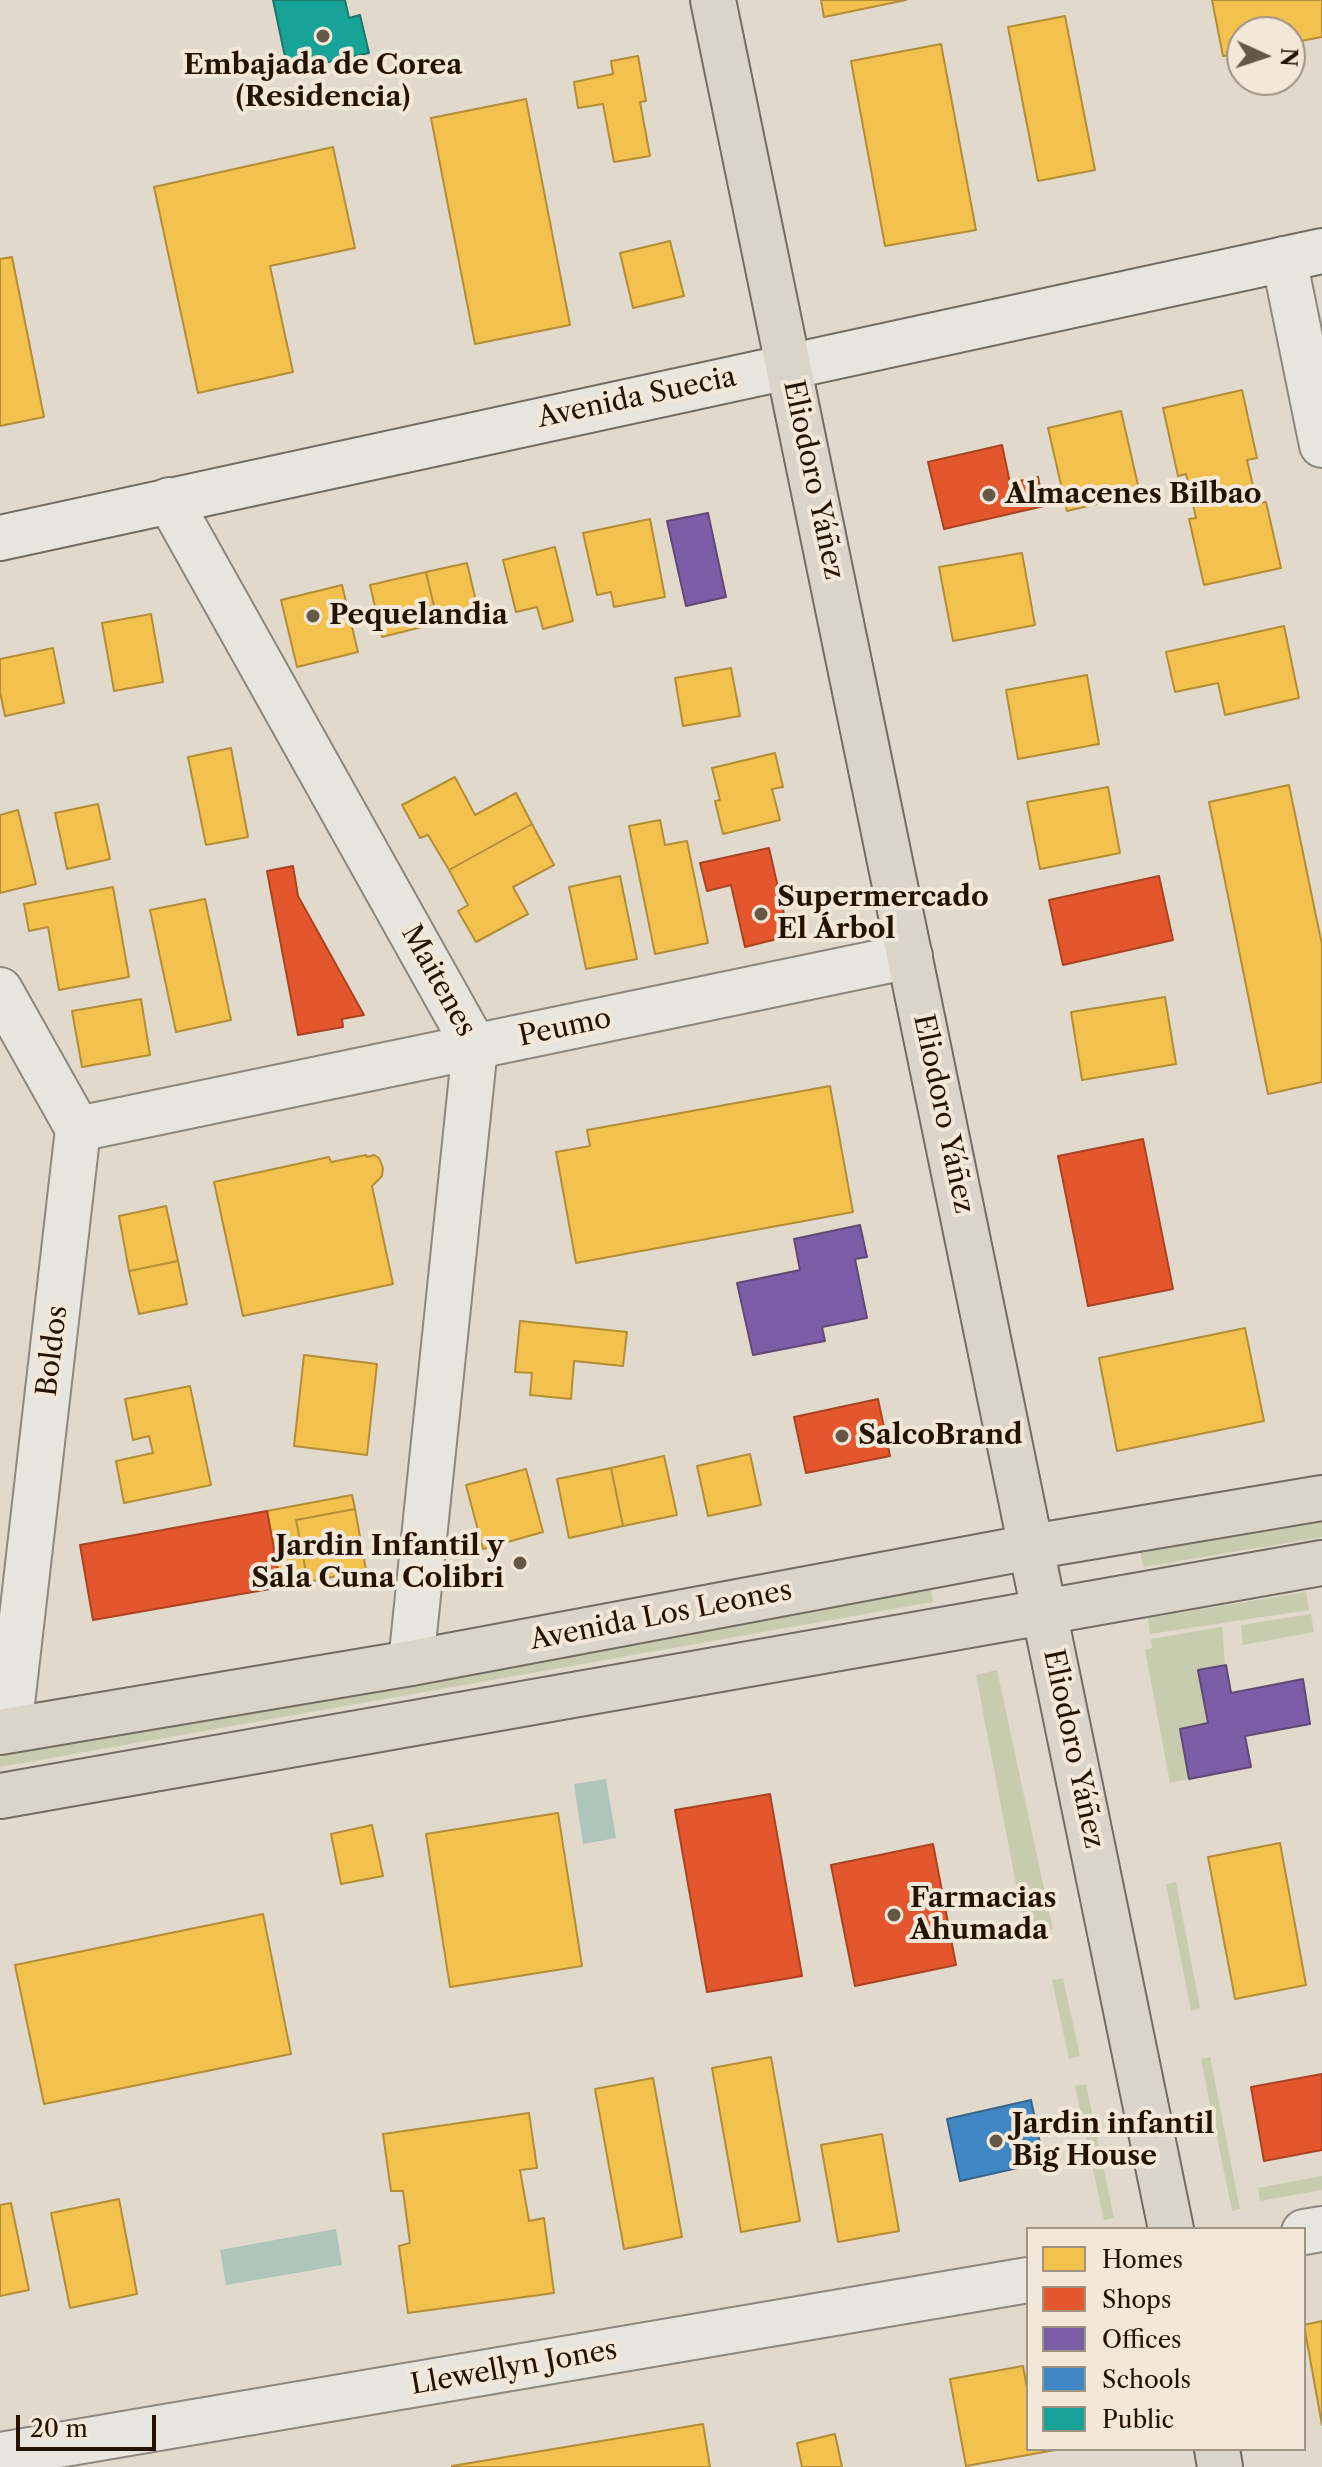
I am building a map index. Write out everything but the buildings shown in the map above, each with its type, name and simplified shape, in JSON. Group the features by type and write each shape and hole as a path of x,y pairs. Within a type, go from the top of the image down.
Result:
{"main road":[{"name":"Eliodoro Yáñez","path":"713,0 1171,2227"},
{"name":"Avenida Los Leones","path":"4,1731 411,1663 1031,1547 1322,1498"},
{"path":"0,1796 1322,1563"}],"street":[{"name":"Avenida Suecia","path":"0,538 1303,255"},
{"path":"1303,255 1322,445"},
{"name":"Maitenes","path":"169,500 475,1047 411,1663"},
{"name":"Peumo","path":"78,1129 910,956"},
{"path":"0,990 78,1129"},
{"name":"Boldos","path":"4,1731 78,1129"},
{"name":"Llewellyn Jones","path":"0,2455 1026,2280"}],"shaded area":[{"path":"1322,1521 1322,1537 1143,1567 1140,1551"},
{"path":"931,1589 933,1602 0,1767 0,1752"},
{"path":"1306,1592 1309,1610 1150,1634 1148,1618"},
{"path":"1311,1614 1314,1632 1243,1645 1241,1625"},
{"path":"1222,1627 1225,1664 1198,1670 1207,1723 1180,1729 1189,1779 1170,1783 1145,1650 1152,1648 1151,1639"},
{"path":"997,1670 1053,1930 1023,1921 976,1675"},
{"path":"606,1779 616,1838 583,1844 574,1784"},
{"path":"1176,1882 1200,2008 1191,2011 1166,1884"},
{"path":"1063,1978 1080,2056 1069,2059 1052,1980"},
{"path":"1210,2057 1240,2209 1232,2211 1201,2059"},
{"path":"1086,2084 1114,2218 1104,2220 1075,2086"},
{"path":"1322,2176 1322,2190 1260,2201 1258,2188"},
{"path":"336,2229 342,2265 226,2285 220,2250"}],"place":[{"name":"Embajada de Corea (Residencia)","path":"323,36"},
{"name":"Almacenes Bilbao","path":"989,495"},
{"name":"Pequelandia","path":"313,616"},
{"name":"Supermercado El Árbol","path":"761,914"},
{"name":"SalcoBrand","path":"842,1436"},
{"name":"Jardin Infantil y Sala Cuna Colibri","path":"520,1563"},
{"name":"Farmacias Ahumada","path":"894,1915"},
{"name":"Jardin infantil Big House","path":"996,2141"}]}
